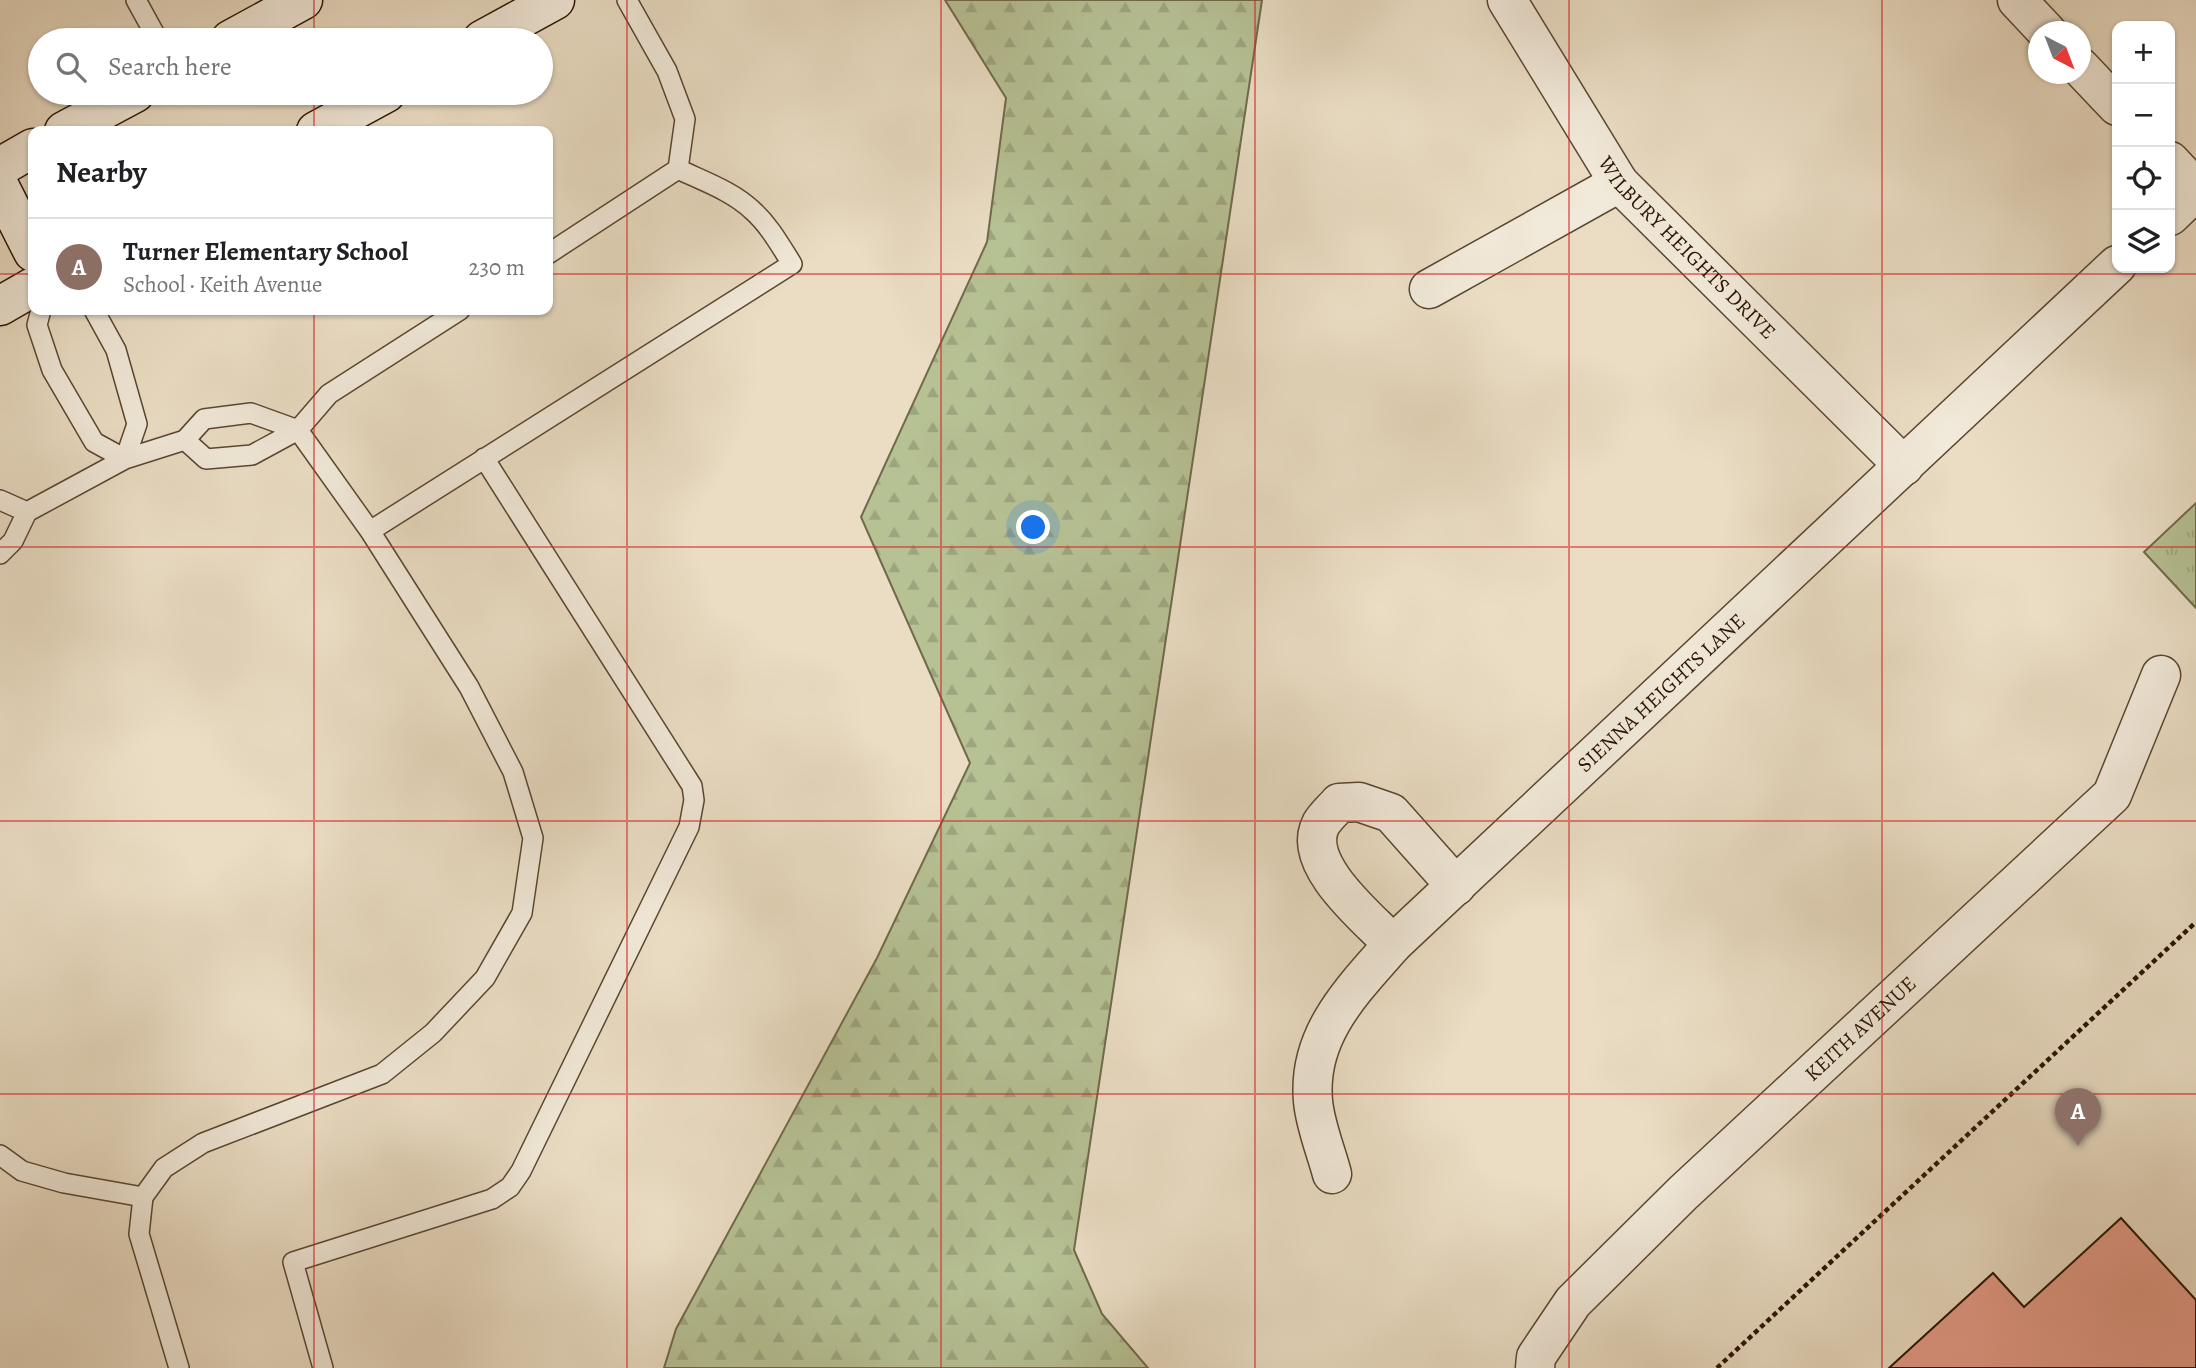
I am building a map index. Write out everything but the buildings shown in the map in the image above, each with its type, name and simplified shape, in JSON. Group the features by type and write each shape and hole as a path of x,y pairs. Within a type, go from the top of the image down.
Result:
{"street":[{"path":"252,28 303,0"},
{"path":"504,28 555,0"},
{"name":"WILBURY HEIGHTS DRIVE","path":"1507,0 1619,183 1905,466"},
{"path":"2017,0 2037,21"},
{"path":"2091,78 2112,101"},
{"path":"73,126 113,105"},
{"path":"325,126 364,105"},
{"path":"0,167 28,151"},
{"path":"2175,167 2196,190 2175,211"},
{"path":"1429,289 1619,183"},
{"path":"0,187 28,242"},
{"name":"SIENNA HEIGHTS LANE","path":"1332,1174 1313,1101 1316,1054 1341,1004 1393,944 2112,270"},
{"path":"0,306 28,290"},
{"name":"KEITH AVENUE","path":"1535,1368 1536,1357 1573,1302 1683,1193 2112,794 2161,675"},
{"path":"1393,944 1329,878 1318,849 1320,825 1339,803 1359,802 1391,813 1456,886"}],"lane":[{"path":"136,0 152,28"},
{"path":"553,251 678,169 685,119 667,71 627,0"},
{"path":"370,531 792,264 769,229 751,209 721,189 678,169"},
{"path":"40,315 37,325 52,370 94,442 125,459"},
{"path":"97,315 116,350 137,424 125,459"},
{"path":"185,440 206,459 252,455 298,430 330,394 452,315"},
{"path":"0,554 13,541 27,512 125,459 185,440 204,419 251,413 298,430 370,531 469,687 513,772 533,838 522,914 485,978 433,1033 382,1074 203,1143 164,1168 143,1198 139,1234 179,1368"},
{"path":"323,1368 293,1262 492,1199 510,1187 521,1171 689,827 694,800 692,786 485,458"},
{"path":"0,500 27,512"},
{"path":"0,1155 22,1171 64,1183 143,1198"}],"path":[{"path":"1717,1368 2196,922"}],"green space":[{"path":"945,0 1262,0 1074,1250 1102,1314 1148,1368 664,1368 676,1329 877,958 970,763 861,517 987,242 1006,98"},
{"path":"2196,503 2196,608 2144,552"}],"place":[{"name":"Turner Elementary School","path":"2078,1146"}]}
